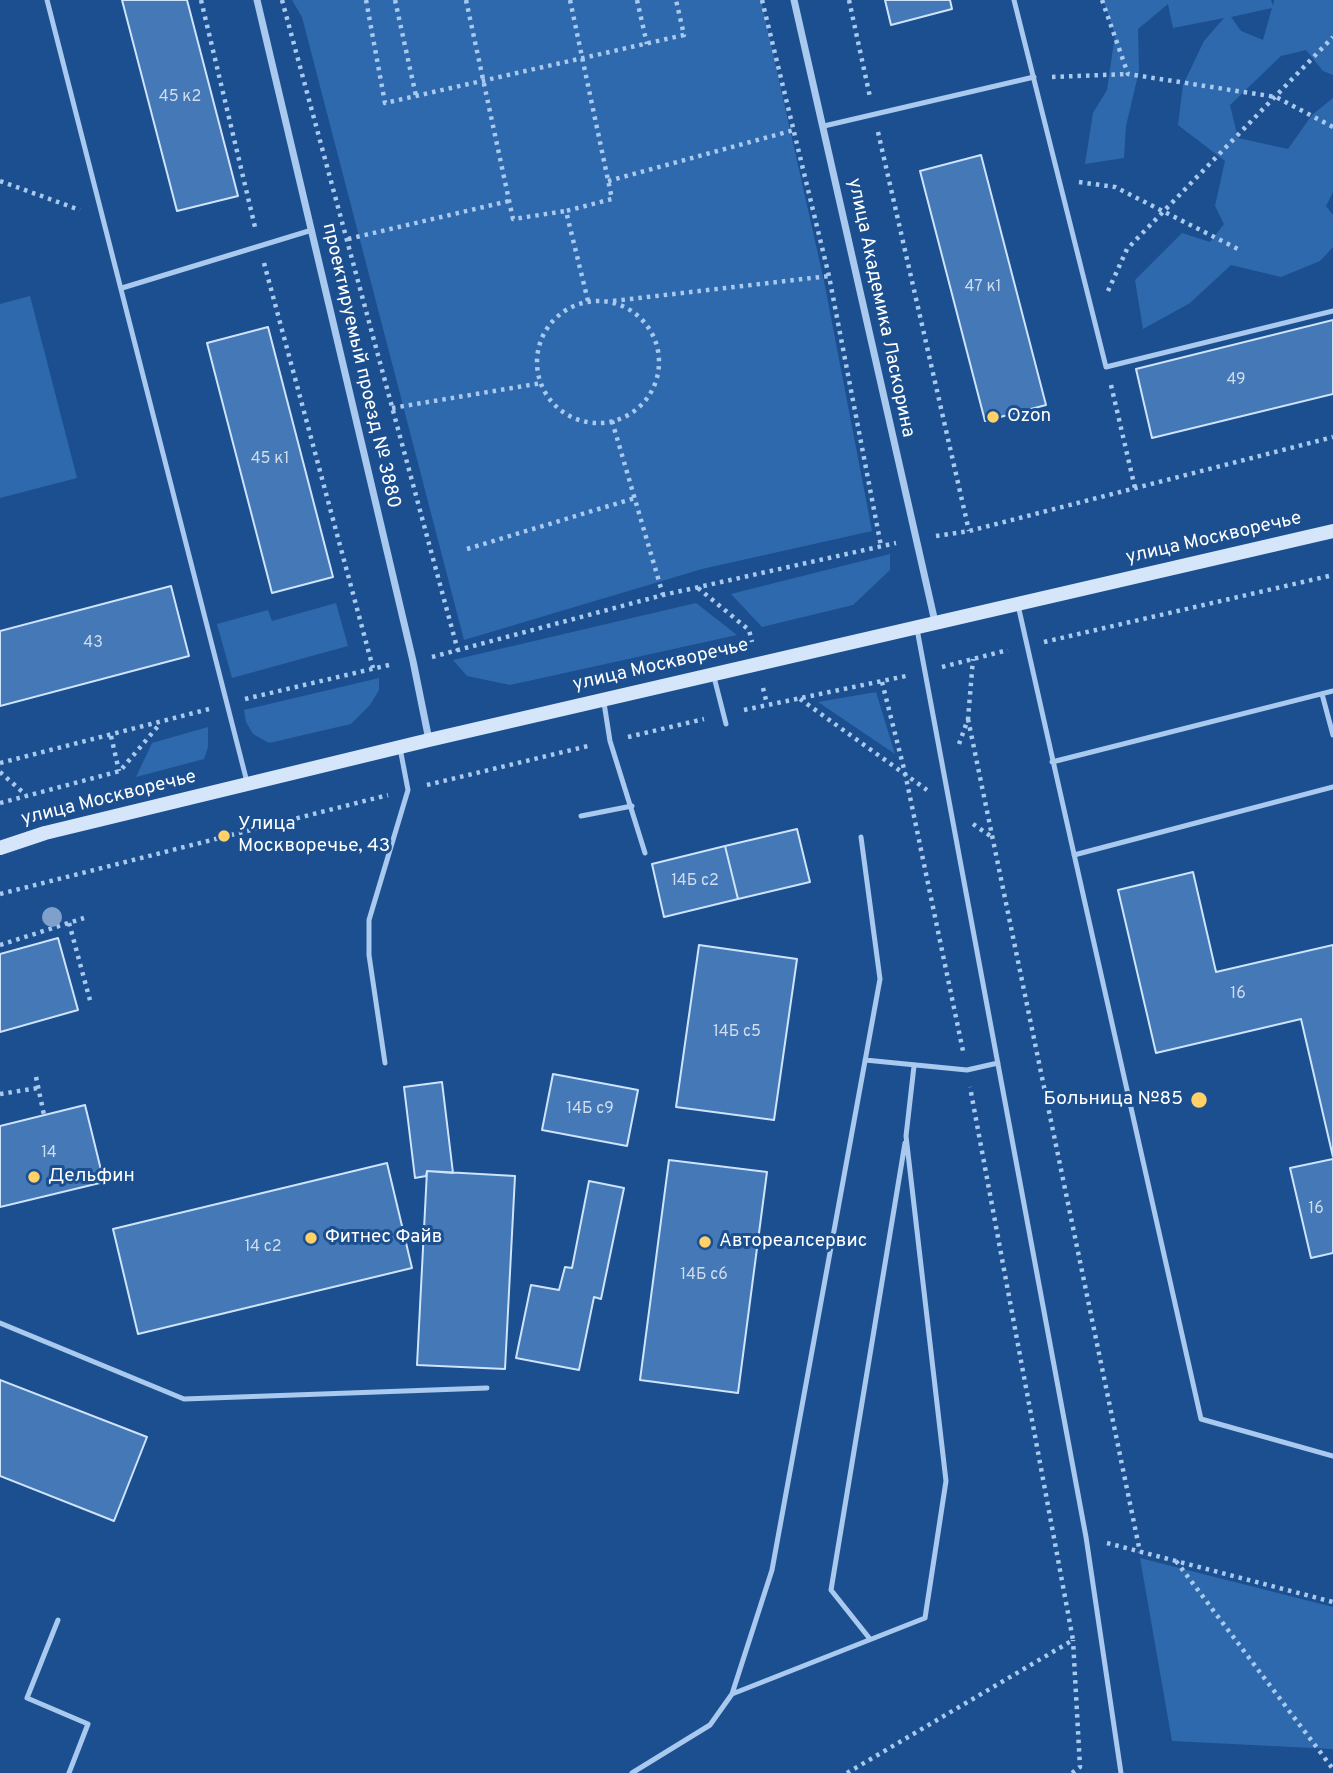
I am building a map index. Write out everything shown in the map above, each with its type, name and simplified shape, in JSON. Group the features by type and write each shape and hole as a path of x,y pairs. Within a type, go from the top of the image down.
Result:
{"main road":[{"name":"улица Москворечье","path":"0,848 45,833 429,740 1333,531"}],"street":[{"name":"проектируемый проезд № 3880","path":"257,0 313,230 429,740"},
{"name":"улица Академика Ласкорина","path":"794,0 935,622"}],"lane":[{"path":"47,0 248,785"},
{"path":"1013,0 1106,367 1333,311"},
{"path":"824,126 1034,77"},
{"path":"122,288 313,230"},
{"path":"1018,605 1201,1419 1333,1456"},
{"path":"916,627 947,806 1086,1536 1121,1773"},
{"path":"713,674 726,724"},
{"path":"1052,762 1333,691"},
{"path":"1322,694 1333,736"},
{"path":"603,700 610,741 645,853"},
{"path":"384,1063 369,956 369,920 400,824 408,790 400,748"},
{"path":"1074,855 1333,787"},
{"path":"581,816 632,806"},
{"path":"632,1773 710,1724 732,1694 772,1570 880,979 861,837"},
{"path":"865,1060 967,1070 998,1063"},
{"path":"870,1639 831,1590 906,1136 914,1066"},
{"path":"732,1694 925,1618 946,1481 906,1136"},
{"path":"0,1323 184,1399 487,1388"},
{"path":"58,1620 27,1698 88,1724 69,1773"}],"path":[{"path":"201,0 260,247 373,668"},
{"path":"282,0 458,651"},
{"path":"366,0 385,103 684,35 676,0"},
{"path":"395,0 416,96"},
{"path":"466,0 513,219 566,211 612,199 570,0"},
{"path":"637,0 647,44"},
{"path":"762,0 829,276 881,546"},
{"path":"849,0 969,531"},
{"path":"1102,0 1128,74"},
{"path":"1095,321 1127,249 1333,37"},
{"path":"1034,77 1128,74 1276,97 1333,127"},
{"path":"608,181 794,130"},
{"path":"1060,180 1115,187 1240,250"},
{"path":"0,181 104,219"},
{"path":"348,239 509,201"},
{"path":"566,211 588,302"},
{"path":"608,301 627,308 643,320 654,336 659,356 658,376 650,395 636,410 612,421 578,420 560,410 541,383 537,356 542,337 561,314 588,302 829,276"},
{"path":"1106,367 1135,488"},
{"path":"392,408 541,383"},
{"path":"612,421 663,595"},
{"path":"0,763 159,725 229,704 373,668 458,651 663,595 881,546 969,531 1333,437"},
{"path":"467,549 635,498"},
{"path":"0,894 610,741 723,714 882,682 1333,575"},
{"path":"698,587 749,630"},
{"path":"944,786 968,719 973,659"},
{"path":"882,682 905,774 967,1070 1073,1640 1080,1767 1072,1773"},
{"path":"800,698 993,837"},
{"path":"968,719 1140,1552"},
{"path":"0,803 120,771 159,725"},
{"path":"111,736 120,771"},
{"path":"0,772 27,796"},
{"path":"0,945 83,918"},
{"path":"69,923 91,1004"},
{"path":"36,1077 44,1115"},
{"path":"0,1094 38,1087"},
{"path":"1086,1536 1333,1602"},
{"path":"1176,1561 1333,1769"},
{"path":"847,1773 1073,1640"}],"shaded area":[{"path":"292,0 761,0 824,281 872,531 702,569 464,640 302,17"},
{"path":"1103,0 1271,0 1273,6 1274,0 1333,0 1333,75 1323,71 1306,50 1281,56 1230,105 1238,138 1288,149 1312,115 1333,98 1333,192 1326,206 1333,215 1333,247 1320,261 1281,277 1231,265 1190,303 1143,329 1135,280 1182,233 1210,242 1224,224 1215,206 1225,161 1178,125 1183,85 1204,41 1224,18 1173,28 1168,4 1138,29 1139,71 1126,126 1124,158 1085,164 1093,113 1107,90 1115,35","holes":["1272,8 1263,40 1241,31 1231,17"]},
{"path":"30,296 77,478 0,498 0,304"},
{"path":"890,554 890,570 853,605 762,627 731,594"},
{"path":"336,603 348,646 232,678 217,624 268,610 272,621"},
{"path":"696,603 737,635 510,685 467,676 453,660"},
{"path":"379,678 379,690 370,705 351,724 269,743 253,734 246,722 244,710"},
{"path":"876,692 895,754 818,702"},
{"path":"208,727 208,747 204,759 136,777 152,743"},
{"path":"1140,1558 1333,1607 1333,1749 1172,1741"}],"building":[{"path":"122,0 187,0 238,196 177,211"},
{"path":"885,0 950,0 952,9 891,25"},
{"path":"981,155 1046,405 985,421 920,171"},
{"path":"1333,320 1333,394 1152,438 1136,369"},
{"path":"268,327 333,577 272,593 207,343"},
{"path":"171,586 189,656 0,706 0,631"},
{"path":"797,829 810,882 738,899 725,846"},
{"path":"725,846 738,899 664,917 652,864"},
{"path":"1193,872 1216,972 1333,945 1333,1157 1301,1019 1156,1053 1118,890"},
{"path":"58,938 78,1010 0,1032 0,954"},
{"path":"699,945 797,959 774,1120 676,1107"},
{"path":"553,1074 638,1090 627,1146 542,1130"},
{"path":"442,1082 453,1173 427,1171 426,1176 415,1178 404,1087"},
{"path":"85,1105 104,1182 0,1207 0,1126"},
{"path":"1333,1159 1333,1253 1311,1258 1290,1168"},
{"path":"669,1160 767,1172 738,1393 640,1380"},
{"path":"387,1163 412,1268 138,1334 113,1229"},
{"path":"427,1171 515,1176 505,1369 417,1365"},
{"path":"589,1181 624,1188 601,1299 594,1297 579,1370 516,1358 531,1285 559,1290 565,1267 572,1268"},
{"path":"0,1380 147,1437 114,1521 0,1476"}],"place":[{"name":"Ozon","path":"993,417"},
{"name":"Улица Москворечье, 43","path":"224,836"},
{"name":"Больница №85","path":"1199,1100"},
{"name":"Дельфин","path":"34,1177"},
{"name":"Фитнес Файв","path":"311,1238"},
{"name":"Автореалсервис","path":"705,1242"}]}
